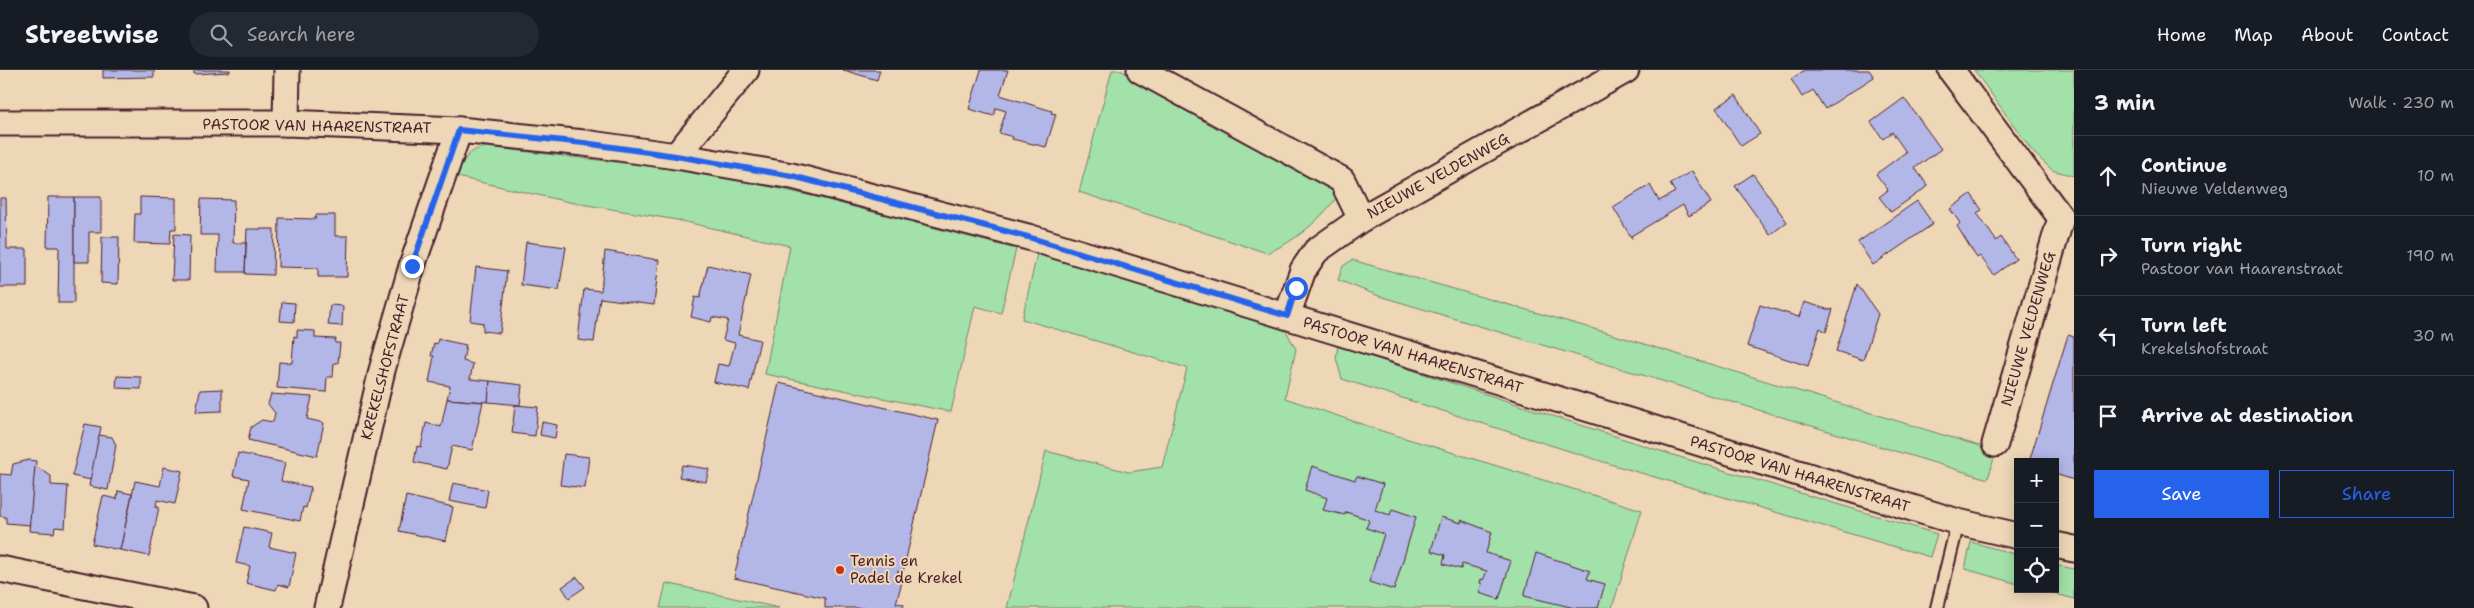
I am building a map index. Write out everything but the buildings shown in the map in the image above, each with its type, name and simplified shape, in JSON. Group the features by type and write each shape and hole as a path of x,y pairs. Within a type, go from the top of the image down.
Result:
{"street":[{"path":"286,124 287,70"},
{"path":"676,156 746,70"},
{"path":"1140,70 1342,180 1361,220"},
{"name":"NIEUWE VELDENWEG","path":"1287,316 1303,270 1316,251 1361,220 1626,70"},
{"name":"NIEUWE VELDENWEG","path":"1950,70 2067,216 1995,444"},
{"name":"PASTOOR VAN HAARENSTRAAT","path":"0,123 286,124 459,130 584,143 676,156 792,176 1028,237 1958,522 2014,535"},
{"name":"KREKELSHOFSTRAAT","path":"327,608 382,370 412,266 459,130"},
{"path":"2059,546 2074,550"},
{"path":"0,569 194,608"}],"lane":[{"path":"1937,608 1958,522"}],"green space":[{"path":"1112,70 1120,70 1325,177 1338,196 1323,214 1306,229 1288,243 1267,253 1079,192"},
{"path":"1974,70 2074,70 2074,176 2052,170 2033,152"},
{"path":"487,147 709,173 812,196 1016,249 1001,313 975,306 951,412 765,374 790,246 677,220 569,202 457,177 467,156 475,150"},
{"path":"1037,254 1127,279 1285,329 1296,349 1285,398 1385,432 1642,510 1612,608 1007,608 1046,451 1129,472 1162,467 1187,368 1022,319"},
{"path":"1352,260 1608,333 1996,451 1988,479 1376,295 1338,280 1343,266"},
{"path":"1338,346 1673,455 1937,534 1930,557 1610,464 1342,379 1336,358"},
{"path":"1971,542 2014,554 2014,583 1965,569"},
{"path":"2059,566 2074,569 2074,599 2052,593 2059,593"},
{"path":"666,583 779,608 660,608"}],"place":[{"name":"Tennis en Padel de Krekel","path":"840,570"}],"route":[{"path":"412,266 451,158 459,130 584,143 676,156 792,176 1028,237 1287,316 1296,288"}]}
